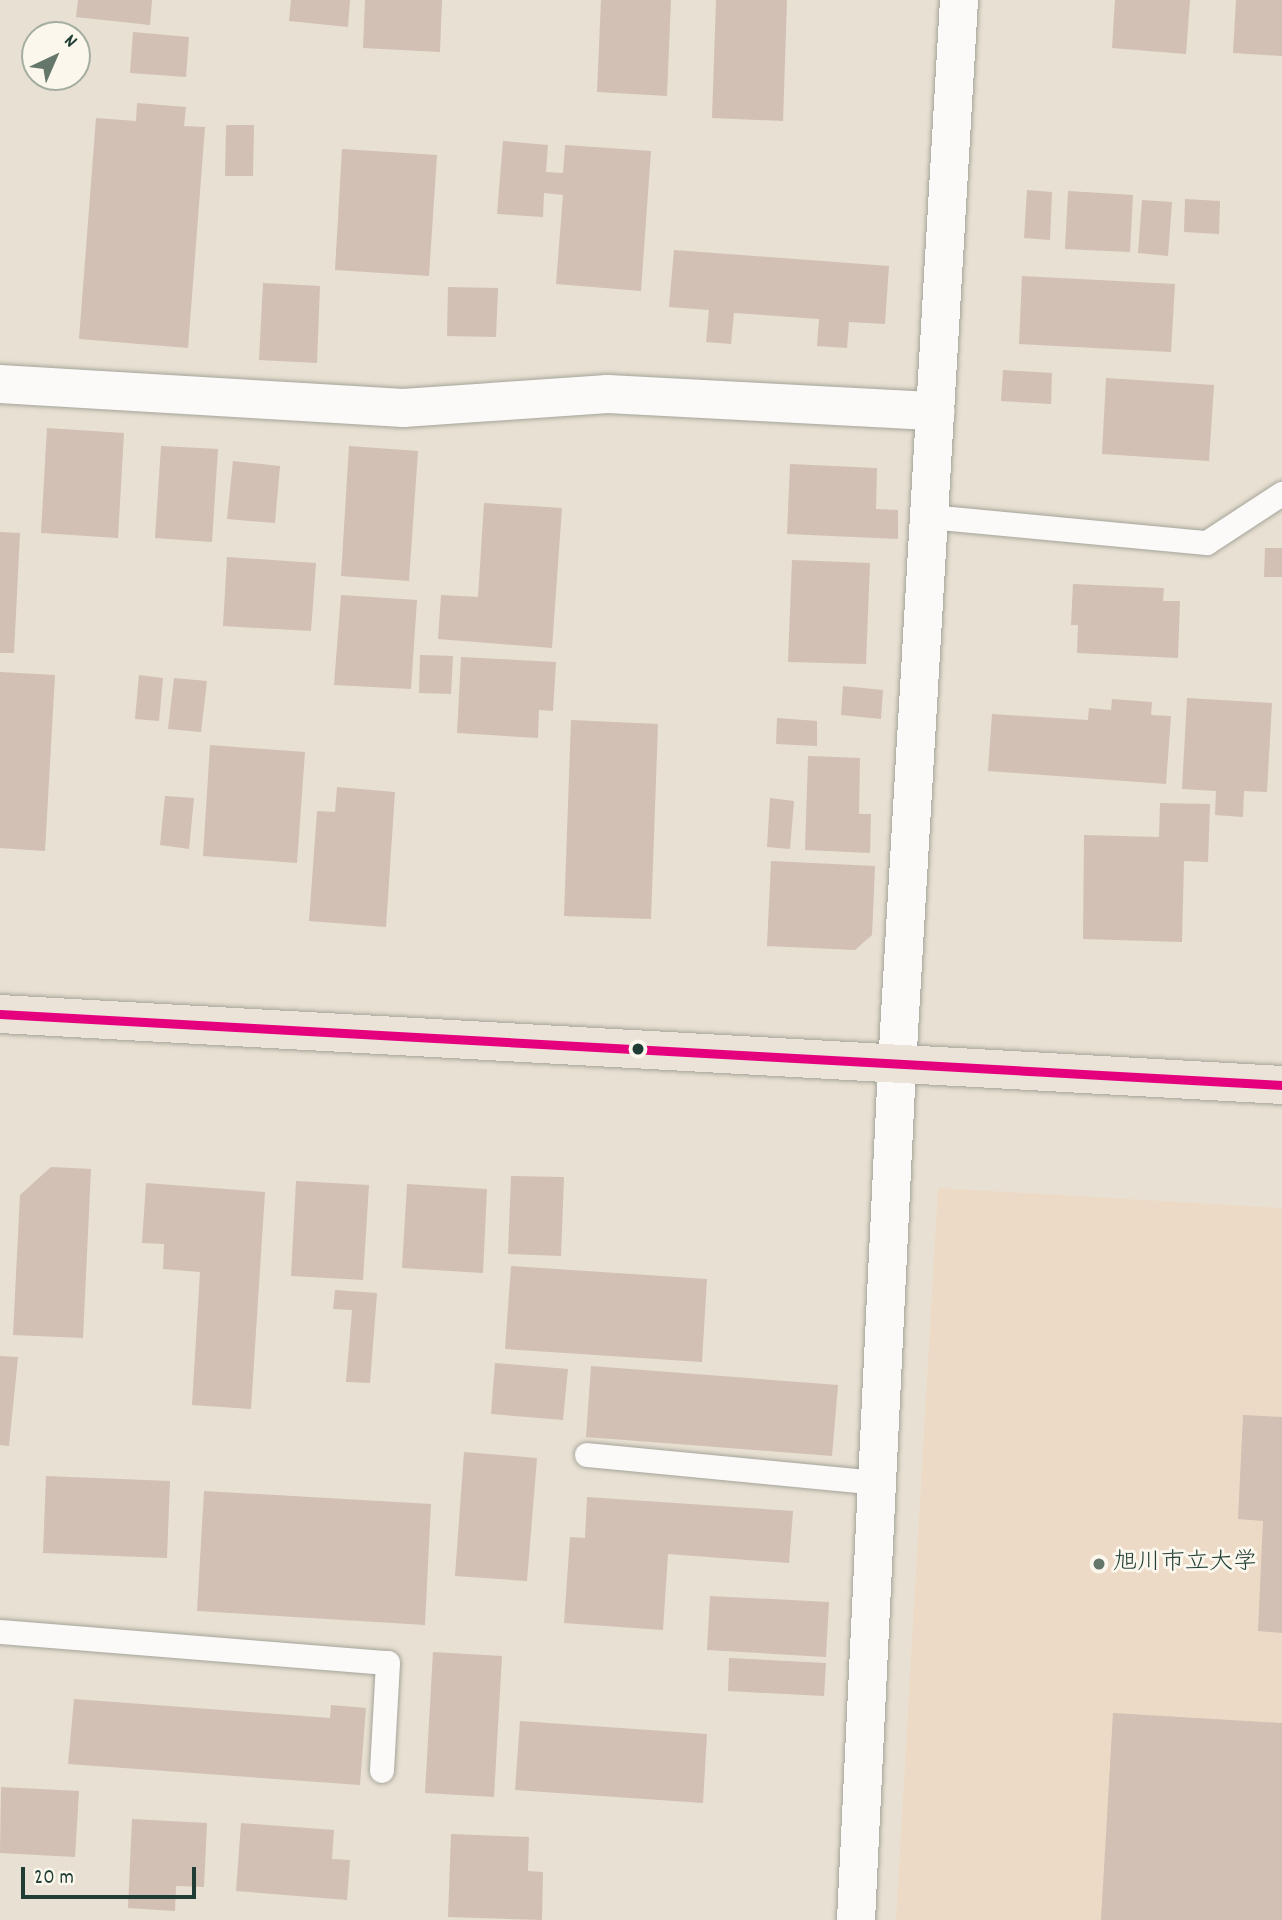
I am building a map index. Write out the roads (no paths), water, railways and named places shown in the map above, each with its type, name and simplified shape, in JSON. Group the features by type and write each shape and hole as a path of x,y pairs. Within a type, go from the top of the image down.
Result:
{"highway":[{"path":"0,1014 897,1066 1282,1085"}],"street":[{"path":"856,1920 897,1066 959,0"},
{"path":"0,384 403,408 608,394 936,411"}],"lane":[{"path":"930,517 1207,543 1282,494"},
{"path":"587,1455 878,1483"},
{"path":"0,1632 388,1663 382,1771"}],"place":[{"name":"旭川市立大学","path":"1099,1564"}]}
